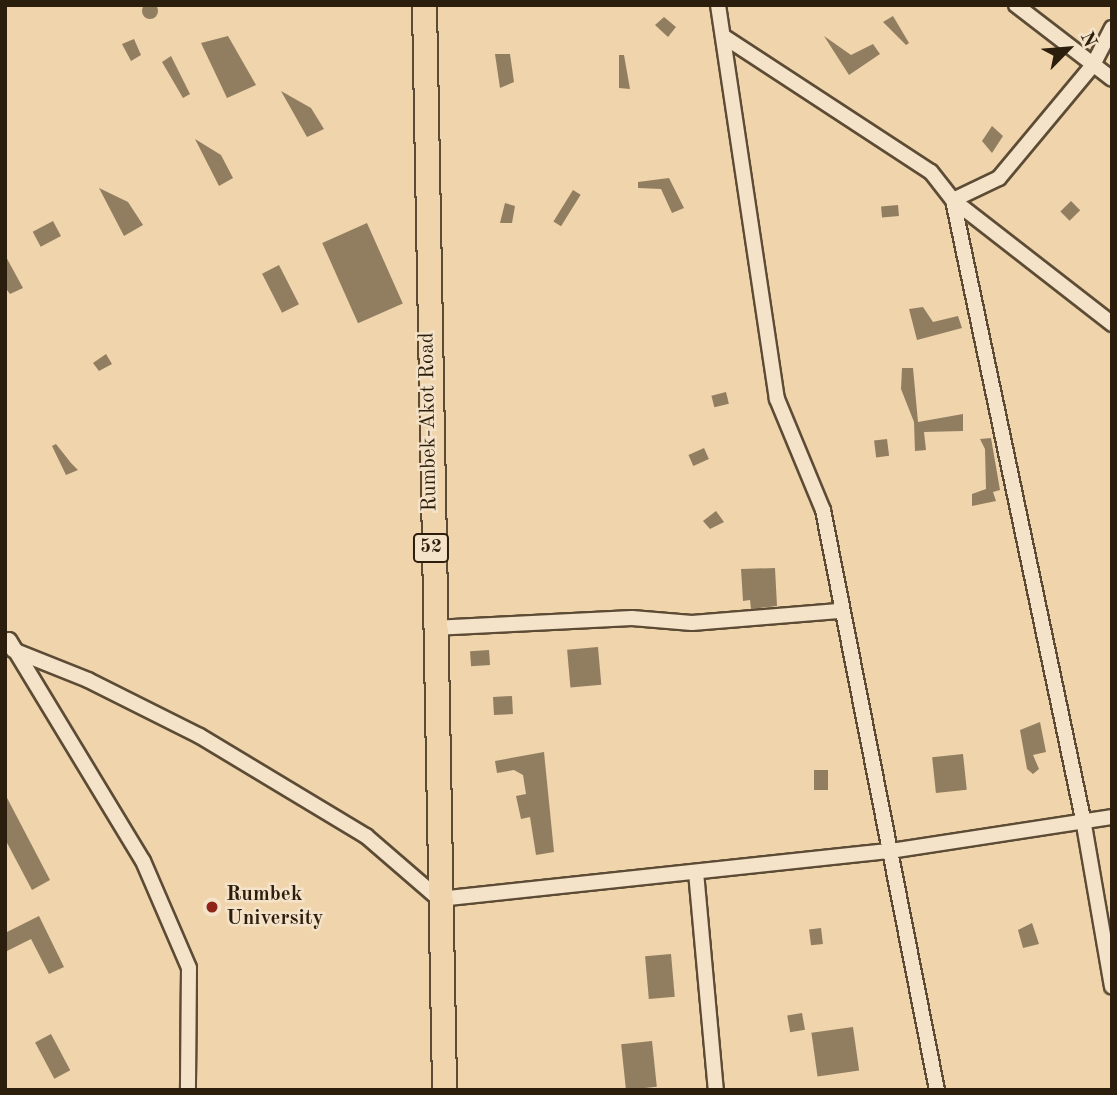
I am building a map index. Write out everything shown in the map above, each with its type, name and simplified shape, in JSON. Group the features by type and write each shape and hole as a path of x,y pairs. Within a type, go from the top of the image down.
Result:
{"main road":[{"name":"Rumbek-Akot Road","path":"424,5 433,628 444,1090"}],"street":[{"path":"718,5 726,38 778,399 823,510 839,611 937,1090"},
{"path":"1016,5 1112,79"},
{"path":"953,200 999,178 1093,65 1112,28"},
{"path":"726,38 931,172 953,200 1112,324"},
{"path":"953,200 1083,819 1112,987"},
{"path":"433,628 632,618 692,624 839,611"},
{"path":"9,646 88,680 200,736 366,836 439,899 890,851 1083,819 1112,817"},
{"path":"9,646 143,861 189,968 188,1090"},
{"path":"696,872 716,1090"}],"building":[{"path":"147,3 153,3 158,11 156,17 147,19 142,14 142,8"},
{"path":"893,16 909,43 906,45 883,22"},
{"path":"664,17 676,27 668,37 655,25"},
{"path":"228,36 256,85 227,98 201,43"},
{"path":"824,36 851,55 873,44 880,54 849,75"},
{"path":"134,39 141,55 131,61 122,44"},
{"path":"495,54 510,54 514,82 500,88"},
{"path":"619,55 624,55 630,89 619,88"},
{"path":"171,56 190,94 183,98 162,62"},
{"path":"281,91 311,108 324,129 307,137"},
{"path":"992,126 1003,136 992,153 982,141"},
{"path":"195,139 221,155 233,178 219,186"},
{"path":"669,178 684,208 672,213 661,189 638,188 638,182"},
{"path":"99,188 128,202 143,225 124,236"},
{"path":"573,190 581,195 561,226 553,221"},
{"path":"1071,201 1080,210 1070,221 1060,212"},
{"path":"505,203 515,206 512,223 500,223"},
{"path":"898,205 899,216 882,217 881,206"},
{"path":"53,221 61,236 41,247 33,232"},
{"path":"367,223 403,303 358,323 322,243"},
{"path":"5,255 23,288 10,294 5,287"},
{"path":"279,265 299,304 282,313 262,274"},
{"path":"923,307 933,322 958,316 962,328 917,340 909,309"},
{"path":"106,354 112,364 99,371 93,363"},
{"path":"902,368 913,368 918,422 963,414 963,431 924,432 926,450 915,451 914,422 901,389"},
{"path":"726,392 729,404 714,407 711,396"},
{"path":"991,438 1000,490 993,492 996,501 972,506 972,494 986,489 985,449 980,439"},
{"path":"887,439 889,456 876,457 874,441"},
{"path":"56,444 78,470 66,475 52,446"},
{"path":"704,448 709,459 693,466 688,455"},
{"path":"716,511 724,522 710,529 703,521"},
{"path":"775,568 777,606 751,609 750,600 743,601 741,569"},
{"path":"598,647 601,685 570,688 567,650"},
{"path":"489,650 490,665 471,666 470,651"},
{"path":"512,696 513,714 494,715 493,697"},
{"path":"1040,722 1046,752 1033,755 1039,769 1033,774 1027,769 1020,730"},
{"path":"544,752 554,852 536,855 530,817 521,819 516,796 526,794 523,775 514,770 497,773 495,761"},
{"path":"963,754 967,790 936,793 932,757"},
{"path":"814,770 828,770 828,790 814,790"},
{"path":"5,794 50,880 32,890 5,839"},
{"path":"39,916 64,967 49,974 31,939 5,952 5,933"},
{"path":"1032,923 1039,944 1023,948 1018,930"},
{"path":"821,928 823,944 811,945 809,929"},
{"path":"671,954 675,997 649,999 645,956"},
{"path":"802,1013 805,1030 790,1032 787,1016"},
{"path":"853,1027 859,1071 818,1076 811,1033"},
{"path":"51,1034 70,1070 54,1079 35,1042"},
{"path":"652,1041 657,1087 626,1090 621,1044"}],"place":[{"name":"Rumbek University","path":"212,907"}]}
